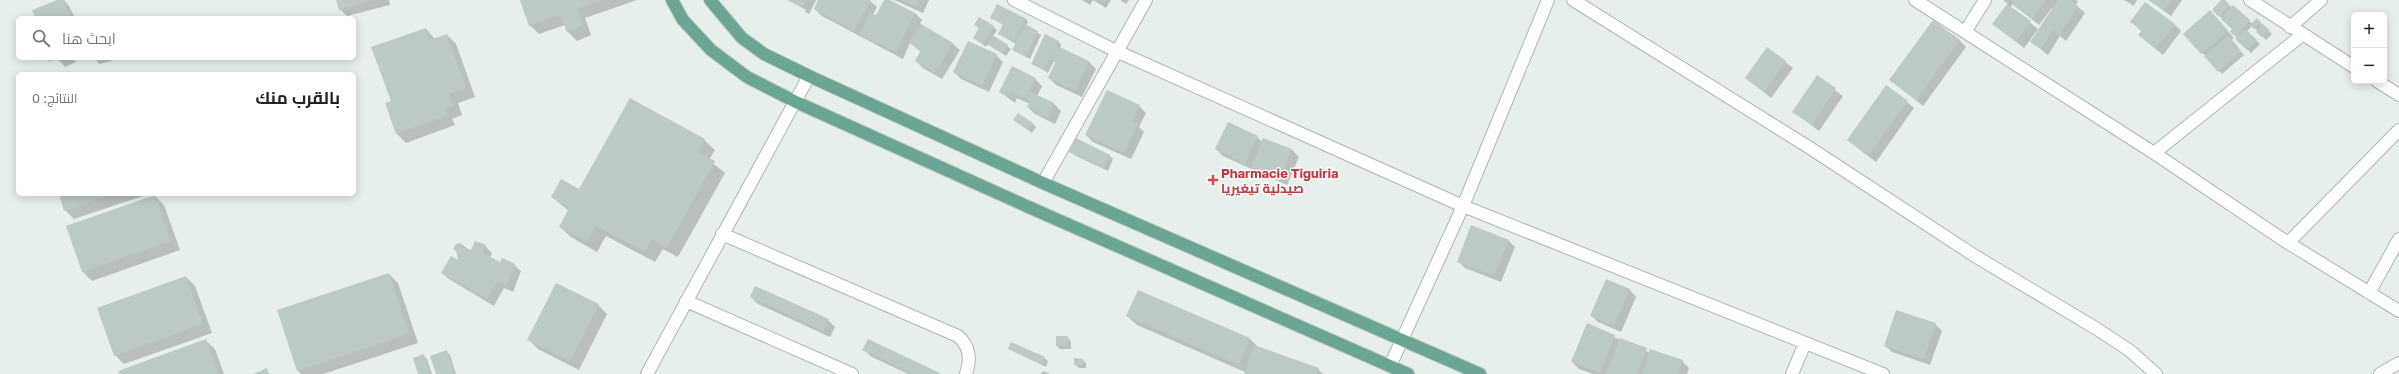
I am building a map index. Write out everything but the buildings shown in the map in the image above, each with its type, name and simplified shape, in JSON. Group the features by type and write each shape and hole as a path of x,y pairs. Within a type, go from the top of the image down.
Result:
{"main road":[{"path":"672,0 683,20 711,50 748,77 796,102 1026,206 1408,374"},
{"path":"710,0 742,38 764,54 1043,183 1480,374"}],"street":[{"path":"1014,0 1116,51 1463,206 1883,374"},
{"path":"1043,183 1146,0"},
{"path":"1390,366 1463,206 1548,0"},
{"path":"1573,0 1810,148 1975,256 2130,350 2156,374"},
{"path":"1915,0 2154,153 2288,243 2399,311"},
{"path":"1964,32 1985,0"},
{"path":"2250,0 2302,35 2351,65"},
{"path":"2290,27 2321,0"},
{"path":"2154,153 2302,35"},
{"path":"647,374 722,234 810,76"},
{"path":"2382,84 2399,95"},
{"path":"2288,243 2399,130"},
{"path":"722,234 958,336 963,340 970,355 966,374"},
{"path":"2369,293 2399,239"},
{"path":"686,301 852,374"},
{"path":"1792,374 1805,343"},
{"path":"2380,374 2399,363"}],"place":[{"name":"Pharmacie Tiguiria صيدلية تيغيريا","path":"1213,180"}]}
